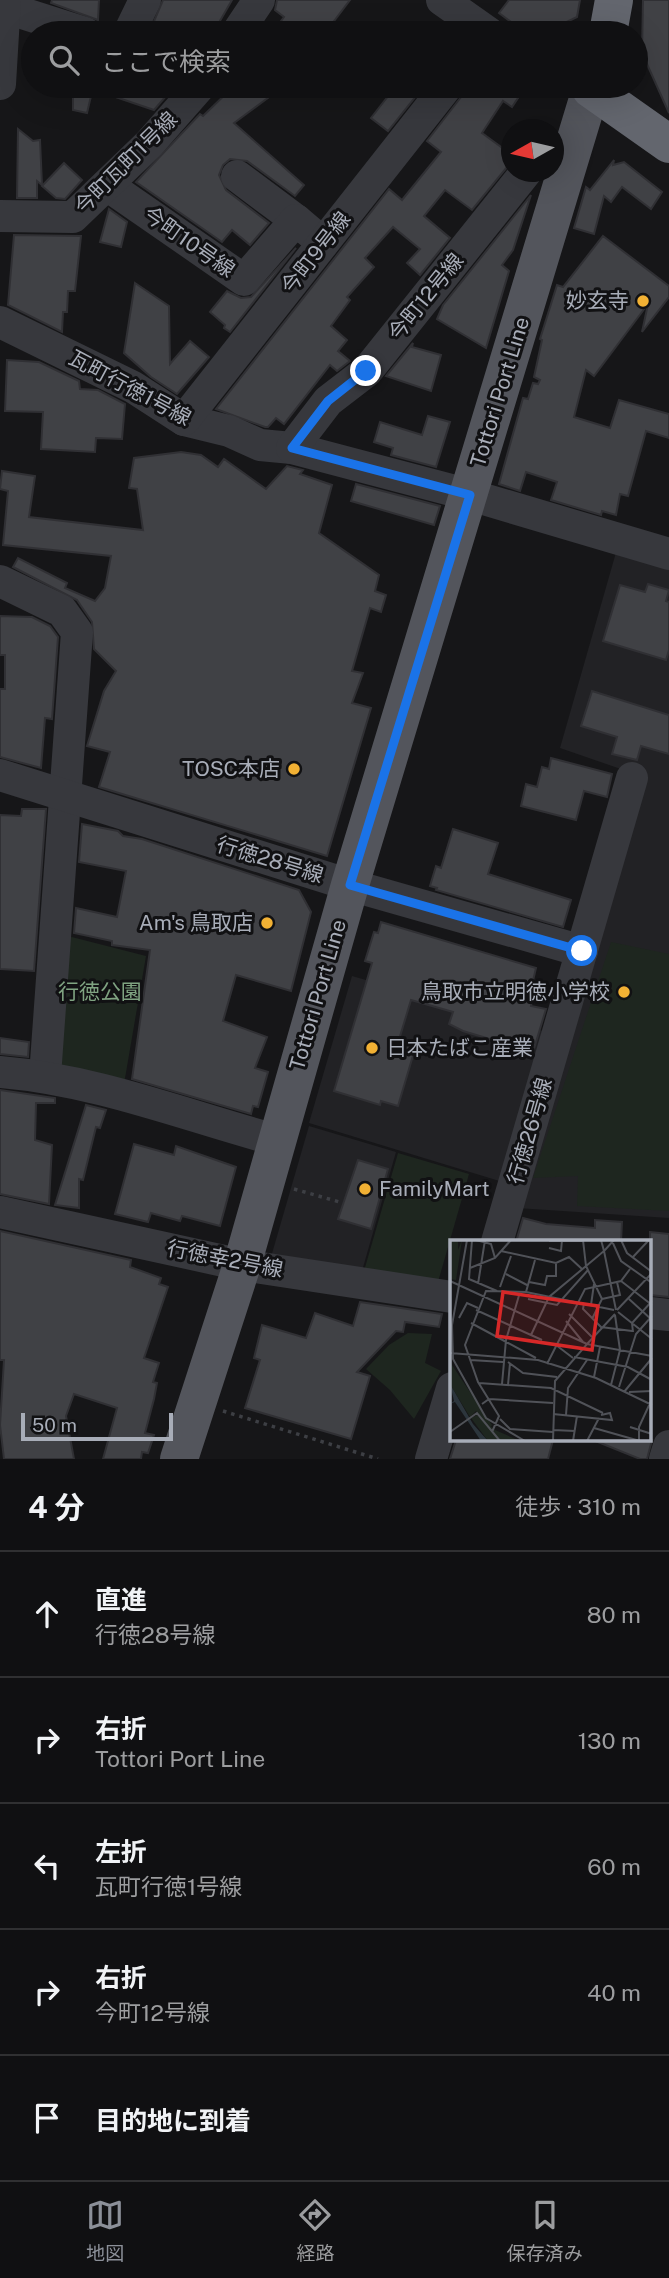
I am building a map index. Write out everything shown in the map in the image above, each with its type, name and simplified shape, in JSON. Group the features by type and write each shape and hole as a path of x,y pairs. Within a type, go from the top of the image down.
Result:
{"highway":[{"path":"610,21 614,0"},
{"path":"605,98 669,144"}],"main road":[{"name":"Tottori Port Line","path":"564,148 585,98"},
{"name":"Tottori Port Line","path":"179,1459 242,1265 350,885 470,495 554,182"}],"street":[{"path":"135,21 145,0"},
{"path":"245,21 259,0"},
{"path":"442,0 472,21"},
{"path":"0,84 3,4 51,21"},
{"name":"今町瓦町1号線","path":"0,216 73,217 149,144 189,98"},
{"name":"今町9号線","path":"184,420 438,98"},
{"path":"237,176 296,219 323,243"},
{"name":"今町12号線","path":"292,448 328,401 366,371 518,182"},
{"name":"今町10号線","path":"107,185 244,280 296,219"},
{"name":"瓦町行徳1号線","path":"0,322 133,387 184,420 229,431 260,445 292,448 470,495 669,554"},
{"path":"0,580 62,611 77,632 45,1076"},
{"name":"行徳28号線","path":"0,775 350,885 582,951"},
{"name":"行徳26号線","path":"498,1240 632,778"},
{"path":"0,1072 45,1076 106,1089 276,1140"},
{"name":"行徳幸2号線","path":"0,1212 242,1265 450,1297"},
{"path":"431,1459 450,1395"},
{"path":"665,1459 669,1446"}],"path":[{"path":"284,1186 343,1203"},
{"path":"221,1410 378,1459"}],"shaded area":[{"name":"鳥取市立明徳小学校","path":"617,549 669,566 669,1218 517,1208 641,776 560,748"},
{"path":"352,976 550,1033 506,1183 309,1123"},
{"path":"309,1126 396,1152 362,1271 271,1257"}],"green space":[{"name":"行徳公園","path":"64,935 146,956 124,1084 57,1068"},
{"path":"611,942 669,954 669,1211 577,1206 578,1176 533,1178"},
{"path":"398,1153 469,1174 438,1282 364,1271"},
{"path":"408,1333 432,1334 425,1363 441,1371 414,1419 390,1390 366,1369 389,1345"}],"building":[{"path":"52,0 99,0 98,20 51,3"},
{"path":"163,0 232,0 220,21 154,21"},
{"path":"277,0 350,0 334,21 281,21 284,17 275,10"},
{"path":"509,0 580,0 577,17 569,21 510,21 499,13"},
{"path":"643,0 669,0 669,113 648,66 648,21 643,21"},
{"path":"73,98 91,98 87,113 73,110"},
{"path":"119,98 164,98 154,110"},
{"path":"222,98 268,98 234,123 304,185 295,196 247,161 230,159 223,165 219,175 226,190 269,223 250,245 232,230 222,242 136,182 200,114 203,116"},
{"path":"387,98 414,98 388,131 371,118"},
{"path":"460,98 518,98 512,107 503,101 482,133 501,147 501,174 472,210 445,190 424,216 450,238 420,275 407,263 420,249 393,227 365,258 374,267 347,297 350,300 331,326 347,340 338,351 350,361 337,371 330,365 284,424 276,418 265,427 216,409 389,189 402,200 441,152 427,141"},
{"path":"18,129 33,141 40,140 42,185 37,181 37,198 17,198"},
{"path":"614,160 613,165 624,162 662,192 651,209 622,187 611,202 604,196 594,234 574,228 586,187 590,190"},
{"path":"64,163 82,180 65,199 56,198 42,186"},
{"path":"531,195 513,250 502,265 509,271 486,348 437,319 443,305"},
{"path":"109,209 127,222 121,247 100,242"},
{"path":"14,235 81,236 75,291 68,291 62,332 8,305"},
{"path":"603,236 669,286 669,297 642,332 648,304 594,376 586,370 574,417 610,428 619,400 669,414 669,438 646,431 628,496 620,494 616,515 602,511 601,515 551,500 557,482 526,472 520,491 499,484 523,398 528,399 533,383 538,384 540,380 534,377 542,340 540,339 557,285 563,287"},
{"path":"296,248 230,332 224,328 225,325 210,312 227,291 241,298 251,297"},
{"path":"135,283 169,306 170,364 190,341 209,357 177,394 151,377 124,353"},
{"path":"413,343 412,347 441,355 431,391 386,376"},
{"path":"7,360 39,362 79,381 80,389 98,390 125,404 122,439 96,438 95,452 41,449 43,412 5,411"},
{"path":"428,416 450,422 436,467 391,455 393,448 374,442 380,422 422,435"},
{"path":"181,452 201,455 218,467 224,459 266,489 287,466 303,470 300,474 332,485 319,533 379,575 375,591 386,595 381,612 370,608 352,671 363,673 352,703 371,708 327,856 99,787 110,752 87,746 104,691 116,671 94,649 92,622 77,600 13,567 18,558 67,583 65,588 95,601 105,588 111,556 3,545 8,491 0,489 2,471 35,476 29,517 143,530 137,489 129,488 134,458"},
{"path":"356,484 440,506 434,525 351,501"},
{"path":"648,584 669,590 666,601 669,602 669,650 666,660 603,641 620,585 645,592"},
{"path":"0,616 32,617 50,626 58,637 52,719 45,718 41,768 0,757 0,689 5,689 5,655 0,655"},
{"path":"592,691 669,715 669,754 641,746 637,760 612,754 617,737 581,726"},
{"path":"551,758 612,774 607,797 584,791 576,820 521,806 526,784 537,787 542,767 549,769"},
{"path":"22,809 46,809 34,971 0,969 0,815 21,816"},
{"path":"82,824 118,831 123,836 142,839 299,890 311,912 291,991 236,975 223,1021 267,1037 255,1068 268,1072 258,1107 253,1106 251,1114 132,1079 150,950 112,945 112,941 74,933 76,908 117,917 126,871 79,862"},
{"path":"453,829 498,843 488,874 571,900 563,927 430,886 436,866 441,868"},
{"path":"381,922 536,968 529,998 532,1000 531,1006 546,1009 533,1052 463,1031 449,1024 453,1012 411,1000 398,1043 415,1049 398,1106 381,1101 380,1105 334,1091 372,963 365,961 374,932 378,933"},
{"path":"0,1038 29,1042 28,1057 0,1054"},
{"path":"0,1090 55,1098 55,1103 36,1103 35,1140 52,1145 49,1204 0,1194"},
{"path":"86,1105 106,1110 100,1128 96,1127 83,1180 79,1179 79,1208 55,1205"},
{"path":"134,1144 174,1155 176,1146 236,1167 220,1226 182,1216 180,1221 151,1213 148,1222 115,1214"},
{"name":"FamilyMart","path":"358,1160 388,1169 371,1229 338,1219"},
{"path":"523,1218 546,1224 595,1228 595,1220 622,1222 621,1240 517,1240"},
{"path":"0,1231 131,1260 130,1267 161,1278 159,1284 168,1287 144,1358 159,1363 153,1382 157,1383 154,1399 145,1433 154,1435 148,1453 142,1452 141,1459 103,1459 117,1408 74,1394 66,1416 74,1459 4,1459 0,1425 4,1360 0,1360"},
{"path":"650,1232 669,1234 669,1297 652,1295"},
{"path":"360,1302 442,1314 439,1327 405,1322 403,1332 396,1331 357,1372 370,1376 351,1439 245,1408 260,1360 254,1358 262,1325 306,1338 315,1313 353,1326"},
{"path":"455,1442 552,1442 548,1459 450,1459"},
{"path":"598,1442 651,1442 647,1459 640,1459"}],"place":[{"name":"妙玄寺","path":"643,301"},
{"name":"TOSC本店","path":"294,769"},
{"name":"Am's 鳥取店","path":"267,923"},
{"name":"鳥取市立明徳小学校","path":"624,992"},
{"name":"日本たばこ産業","path":"372,1048"},
{"name":"FamilyMart","path":"365,1189"}],"route":[{"path":"366,371 328,401 292,448 470,495 350,885 582,951"}]}
